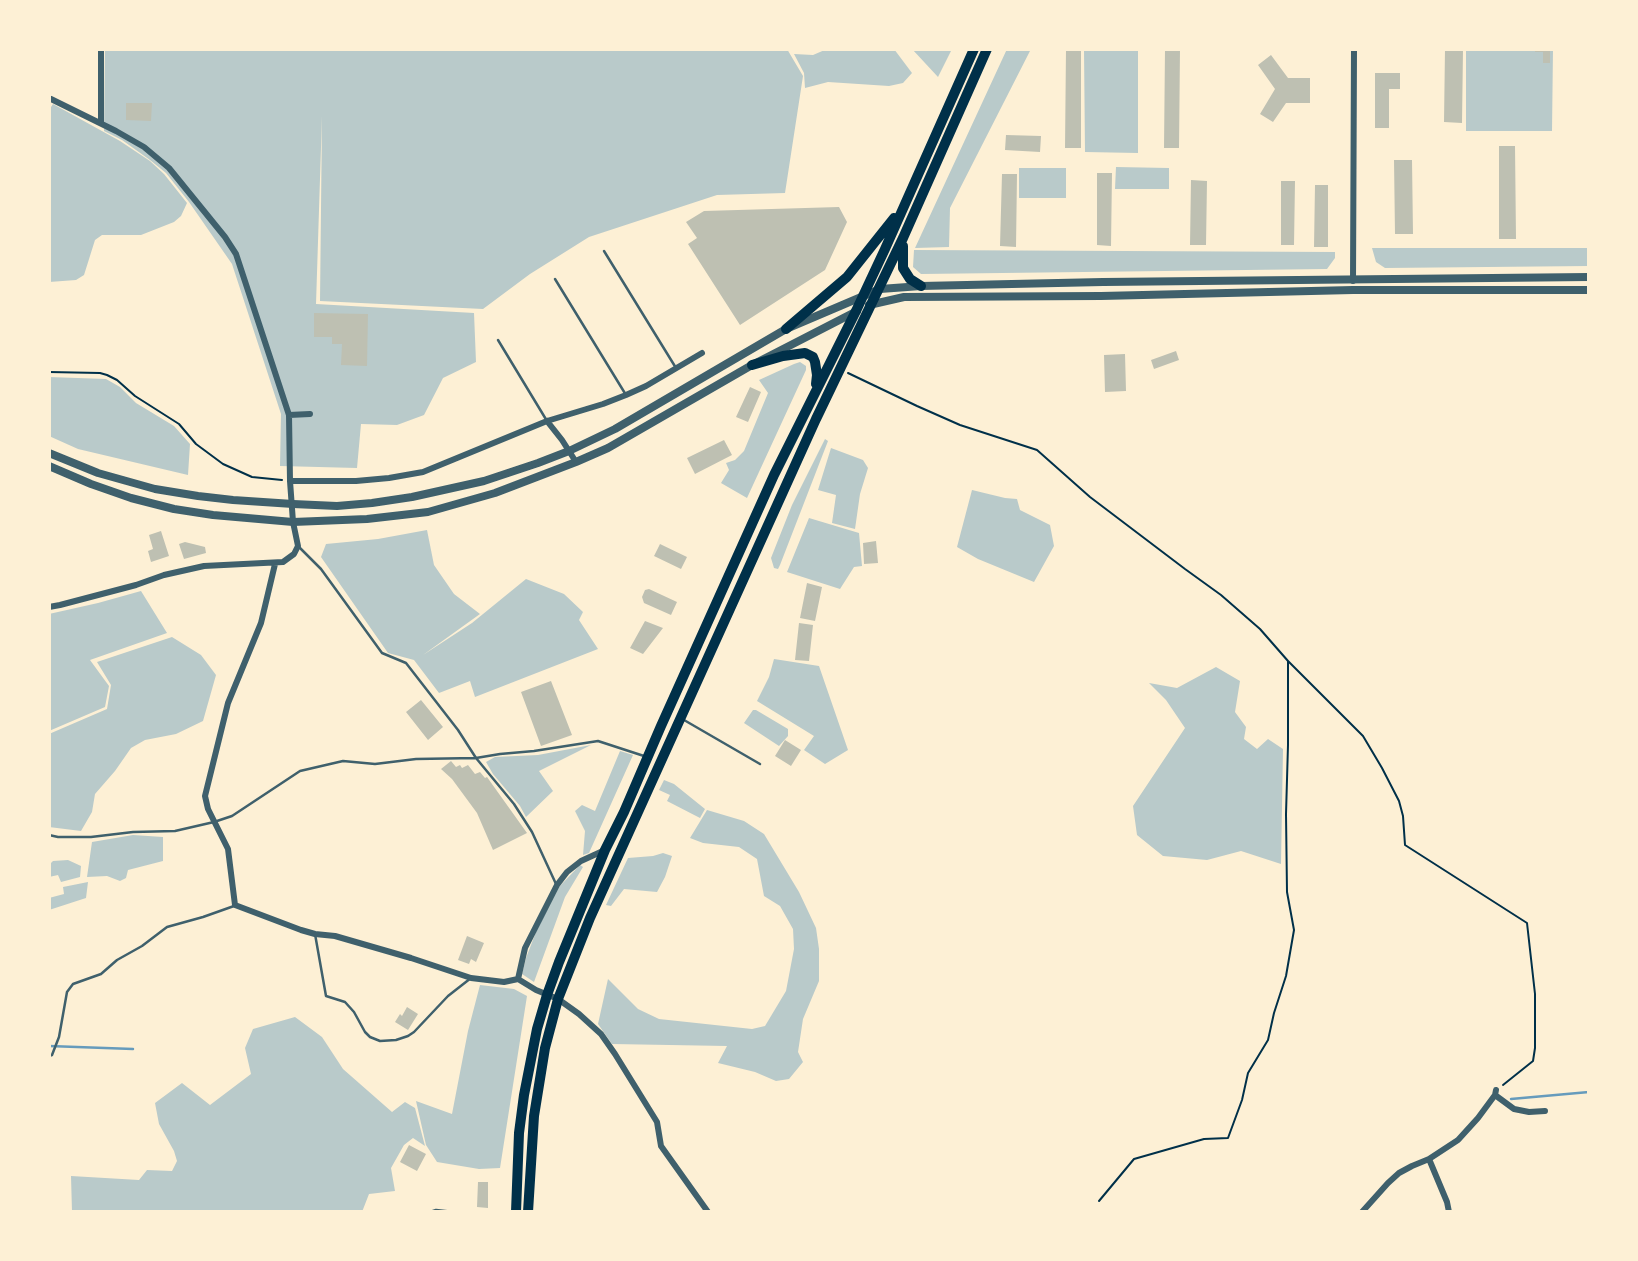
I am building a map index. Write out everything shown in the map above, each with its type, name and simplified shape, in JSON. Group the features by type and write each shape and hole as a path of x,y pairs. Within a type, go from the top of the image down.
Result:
{"main road":[{"path":"516,1212 519,1133 524,1095 547,995 605,850 774,475 856,311 974,49"},
{"path":"528,1212 534,1116 545,1048 558,999 590,918 816,419 880,289 987,49"},
{"path":"786,329 847,277 905,203"},
{"path":"903,238 902,268 910,279 920,286"},
{"path":"752,365 799,353 809,355 813,357 816,368 815,391"}],"street":[{"path":"101,49 101,123"},
{"path":"1353,290 1354,49"},
{"path":"49,607 61,606 164,575 204,566 275,564 289,559 298,546 290,481 289,415 236,254 169,168 144,147 51,99"},
{"path":"49,453 98,473 155,489 233,500 293,504 337,506 372,503 412,497 503,475 569,451 615,429 786,329 880,289 1103,282 1589,277"},
{"path":"49,466 131,498 174,509 293,522 367,519 428,512 495,493 576,462 608,448 752,365 856,311 873,303 904,297 1353,290 1589,290"},
{"path":"863,296 873,303"},
{"path":"290,481 356,481 423,472 547,421 626,395 702,353"},
{"path":"289,415 310,414"},
{"path":"547,421 576,462"},
{"path":"275,564 261,623 228,704 205,796 208,809 228,849 235,905 315,934 348,939 471,978 504,982 518,979 558,999 601,1034 657,1122 661,1146 708,1212"},
{"path":"518,979 525,948 557,885 567,872 581,861 605,850"},
{"path":"1362,1212 1399,1173 1429,1159 1458,1140 1496,1093 1514,1109 1545,1111"},
{"path":"1429,1159 1449,1212"}],"lane":[{"path":"604,251 676,368"},
{"path":"555,279 626,395"},
{"path":"498,340 547,421"},
{"path":"298,546 321,569 383,653 406,663 458,730 476,758 526,822 557,885"},
{"path":"681,719 760,764"},
{"path":"49,835 91,837 175,831 214,822 232,816 300,771 343,761 375,764 416,759 476,758 598,741 647,758"},
{"path":"50,1056 58,1037 67,992 73,984 101,974 117,960 167,927 203,918 235,905"},
{"path":"315,934 326,996 345,1002 365,1032 376,1040 391,1041 408,1036 448,996 471,978"},
{"path":"430,1212 453,1212"}],"path":[{"path":"841,369 960,425 1037,450 1090,497 1221,595 1261,629 1288,661 1363,736 1399,801 1405,845 1527,923 1535,994 1533,1061 1496,1093"},
{"path":"49,372 107,375 179,424 196,444 223,464 252,477 290,481"},
{"path":"1099,1201 1134,1159 1204,1139 1228,1138 1242,1100 1248,1073 1268,1040 1286,976 1294,930 1287,892 1288,661"}],"shaded area":[{"path":"105,49 787,49 803,76 785,193 717,195 589,237 530,274 483,309 320,301 322,116 316,304 474,313 476,362 443,378 424,415 397,425 361,424 357,468 280,466 281,414 232,264 166,173 122,140 104,131"},
{"path":"827,49 894,49 912,73 903,83 889,86 828,82 805,88 804,73 794,54 813,55"},
{"path":"912,49 952,49 938,77"},
{"path":"1007,49 1031,49 950,208 949,247 915,248"},
{"path":"1084,49 1138,49 1138,153 1085,152"},
{"path":"1466,49 1553,49 1552,131 1466,131"},
{"path":"53,104 150,161 187,203 181,216 174,222 141,235 102,235 95,240 84,275 76,280 49,282 49,110"},
{"path":"1116,167 1169,168 1169,189 1115,189"},
{"path":"1019,168 1066,168 1066,198 1019,198"},
{"path":"1372,248 1589,248 1589,266 1385,268 1376,262"},
{"path":"914,250 1335,252 1335,258 1327,269 921,274 913,267"},
{"path":"800,362 806,366 806,370 747,498 721,483 729,470 726,463 735,460 744,451 768,393 759,380"},
{"path":"49,377 106,379 120,387 136,403 174,426 190,444 188,475 78,449 49,436"},
{"path":"825,439 828,441 780,565 778,569 774,568 771,558 792,505"},
{"path":"831,448 863,460 868,468 860,494 855,529 832,523 836,495 818,490"},
{"path":"972,490 1017,499 1020,510 1050,525 1054,546 1034,582 978,559 957,547"},
{"path":"809,518 859,533 862,566 854,567 840,589 787,572"},
{"path":"427,530 434,565 454,594 480,614 423,655 472,623 526,579 564,594 583,612 579,620 598,649 475,697 470,681 439,693 414,660 388,653 321,557 326,544 378,539"},
{"path":"141,591 167,633 90,660 109,686 105,707 49,731 49,614"},
{"path":"172,637 201,655 216,675 203,721 176,734 145,740 131,748 95,794 92,812 81,831 49,827 49,734 107,709 111,685 97,662"},
{"path":"774,659 819,666 848,750 825,764 804,750 814,736 757,701 769,677"},
{"path":"1216,667 1240,681 1235,712 1246,727 1244,739 1257,749 1268,739 1283,749 1281,864 1241,851 1207,860 1163,856 1137,835 1133,806 1185,728 1166,700 1149,683 1177,688"},
{"path":"753,710 788,729 788,736 779,746 744,723"},
{"path":"591,745 539,771 553,791 526,817 486,762 495,757 538,755"},
{"path":"620,751 633,755 589,853 583,855 585,831 575,811 582,805 595,811"},
{"path":"664,780 674,784 705,809 700,818 667,801 670,795 659,790"},
{"path":"707,810 744,821 764,834 799,892 816,928 819,981 803,1019 798,1052 803,1062 789,1079 776,1081 755,1072 718,1063 727,1046 612,1044 598,1024 608,979 638,1009 659,1019 752,1029 765,1026 786,991 794,949 793,929 780,906 764,896 757,859 739,847 703,843 690,838"},
{"path":"133,835 163,837 163,861 128,870 126,878 120,881 107,876 87,877 92,842"},
{"path":"663,853 672,856 657,892 624,889 611,906 606,905 628,858"},
{"path":"68,860 81,866 80,877 61,882 58,875 49,877 49,865 53,861"},
{"path":"580,865 583,867 565,897 534,982 522,974 536,932 559,887"},
{"path":"88,882 86,898 49,910 49,898 64,894 63,887"},
{"path":"480,985 514,989 527,996 500,1168 479,1169 437,1162 426,1145 416,1101 452,1114"},
{"path":"295,1017 322,1037 343,1069 392,1112 405,1102 415,1108 425,1146 413,1138 404,1145 391,1168 395,1191 369,1194 362,1212 72,1212 71,1176 139,1180 147,1170 172,1171 177,1161 159,1124 155,1103 182,1083 210,1105 251,1074 245,1048 253,1029"}],"building":[{"path":"1066,49 1081,49 1081,148 1065,148"},
{"path":"1165,49 1180,49 1179,148 1164,148"},
{"path":"1445,49 1463,49 1462,123 1444,122"},
{"path":"1535,49 1550,49 1550,63 1543,63 1543,52 1535,52"},
{"path":"1271,55 1288,78 1310,78 1310,103 1286,103 1273,122 1260,114 1275,89 1258,65"},
{"path":"1375,73 1400,73 1400,89 1389,89 1389,128 1375,128"},
{"path":"126,103 152,103 151,121 126,120"},
{"path":"1006,135 1041,136 1040,152 1005,150"},
{"path":"1499,146 1515,146 1516,239 1499,239"},
{"path":"1394,160 1412,160 1413,234 1395,234"},
{"path":"1097,173 1112,173 1111,246 1097,245"},
{"path":"1002,174 1017,174 1016,247 1000,246"},
{"path":"1191,180 1207,181 1206,245 1190,245"},
{"path":"1281,181 1295,181 1294,245 1281,245"},
{"path":"1315,185 1328,185 1328,247 1314,247"},
{"path":"839,207 847,222 825,270 740,325 688,244 697,238 686,222 704,211"},
{"path":"314,313 368,314 367,366 341,365 342,344 332,344 332,337 314,337"},
{"path":"1176,351 1179,360 1154,369 1151,360"},
{"path":"1125,354 1126,391 1105,392 1104,355"},
{"path":"750,387 761,392 748,422 736,417"},
{"path":"724,440 732,455 695,474 687,458"},
{"path":"161,531 169,556 151,562 148,551 153,549 149,535"},
{"path":"876,541 878,563 864,564 863,543"},
{"path":"185,542 205,547 206,553 184,559 179,544"},
{"path":"660,544 687,557 681,569 654,556"},
{"path":"807,583 822,587 815,621 800,618"},
{"path":"649,589 677,602 671,615 644,603 642,597 645,590"},
{"path":"645,621 663,628 643,654 630,648"},
{"path":"799,623 813,625 809,661 795,660"},
{"path":"551,681 572,735 541,746 521,692"},
{"path":"421,700 443,727 428,740 406,712"},
{"path":"785,740 801,750 791,766 775,756"},
{"path":"451,761 456,767 468,765 475,774 480,772 487,777 527,833 493,850 477,813 452,779 441,769"},
{"path":"467,936 484,943 476,962 471,959 469,964 458,960"},
{"path":"407,1007 418,1014 408,1030 395,1022"},
{"path":"409,1145 426,1154 417,1171 400,1162"},
{"path":"478,1182 488,1182 488,1208 477,1207"}],"waterway":[{"path":"49,1046 133,1049"},
{"path":"1511,1099 1589,1092"}]}
